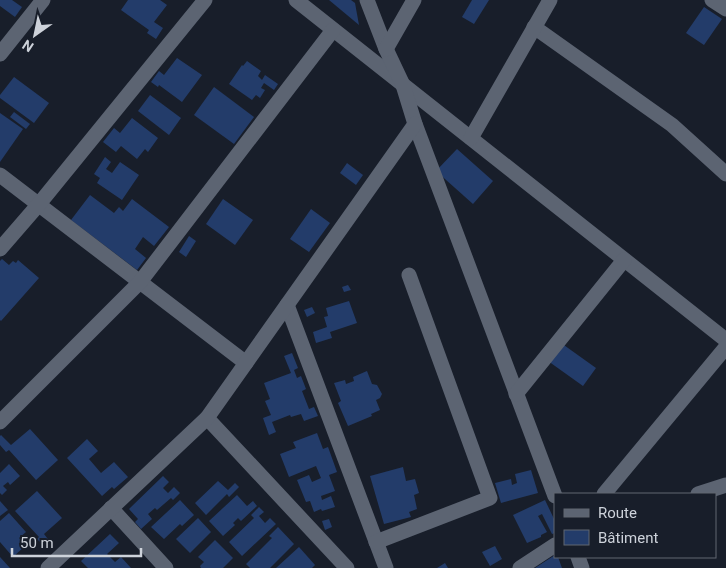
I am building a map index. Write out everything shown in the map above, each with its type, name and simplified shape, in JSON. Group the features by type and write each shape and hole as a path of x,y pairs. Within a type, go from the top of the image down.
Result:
{"street":[{"path":"0,54 43,0"},
{"path":"0,249 39,204 205,0"},
{"path":"296,0 726,340"},
{"path":"367,0 386,49 403,85 415,124 554,493"},
{"path":"386,49 414,0"},
{"path":"471,138 550,0"},
{"path":"712,0 726,9"},
{"path":"534,27 672,125 726,174"},
{"path":"0,422 140,282 334,30"},
{"path":"48,568 208,418 415,124"},
{"path":"0,175 246,363"},
{"path":"516,394 624,260"},
{"path":"376,542 490,498 409,276"},
{"path":"287,305 386,568"},
{"path":"605,493 726,346"},
{"path":"208,418 347,568"},
{"path":"702,493 726,486"},
{"path":"111,508 166,568"},
{"path":"520,568 554,546"}],"building":[{"path":"0,0 12,0 22,7 15,17 0,6"},
{"path":"128,0 160,0 167,5 154,22 163,28 156,39 147,33 149,30 121,10"},
{"path":"329,0 351,0 355,3 359,25"},
{"path":"472,0 489,0 474,24 462,17"},
{"path":"704,7 722,19 704,45 686,33"},
{"path":"177,58 202,75 182,102 159,85 158,87 151,82 159,71 164,75"},
{"path":"247,61 261,71 258,76 262,80 265,75 278,84 274,90 264,83 261,88 265,90 260,98 256,95 252,100 229,84"},
{"path":"14,77 49,103 34,123 0,98 0,95"},
{"path":"214,87 254,117 234,144 194,115"},
{"path":"150,95 181,118 169,135 138,111"},
{"path":"14,112 30,124 26,129 10,117"},
{"path":"0,113 23,129 0,162"},
{"path":"132,118 158,138 148,152 145,149 137,159 121,146 116,152 103,142 114,128 120,133"},
{"path":"457,149 493,181 473,204 436,171"},
{"path":"105,157 111,162 106,169 112,173 120,162 139,175 122,200 97,183 100,178 94,174"},
{"path":"347,163 363,175 356,185 340,173"},
{"path":"90,195 114,213 119,207 123,211 132,199 169,227 154,246 143,237 135,249 146,258 137,270 71,220"},
{"path":"223,199 253,220 235,245 206,224"},
{"path":"311,209 330,223 309,252 290,239"},
{"path":"189,236 196,241 186,257 179,252"},
{"path":"2,259 9,265 13,261 16,263 18,260 39,278 1,321 0,261"},
{"path":"348,285 351,290 344,292 342,287"},
{"path":"349,301 357,323 330,332 332,338 316,343 313,332 327,327 324,317 328,316 326,308"},
{"path":"312,307 315,313 307,317 304,310"},
{"path":"554,338 596,368 583,386 541,356"},
{"path":"292,353 298,368 294,370 297,378 301,376 306,389 302,391 309,409 314,407 318,416 304,421 301,414 291,417 290,415 272,422 276,432 269,435 263,418 271,415 265,401 270,399 264,383 291,373 284,356"},
{"path":"367,371 372,384 377,385 382,394 376,400 380,410 371,414 372,416 348,426 338,403 341,401 334,383 345,380 346,384 354,381 353,377"},
{"path":"30,429 58,460 36,480 9,450 6,452 0,445 1,435 11,445"},
{"path":"317,433 323,449 328,447 337,472 329,475 335,491 321,496 322,500 331,496 335,507 314,512 310,501 306,502 297,480 309,475 312,482 321,478 316,466 289,477 280,454 296,448 293,442"},
{"path":"87,439 98,451 89,459 101,473 114,462 128,477 102,496 67,458"},
{"path":"9,464 20,476 10,485 8,482 3,486 7,490 2,495 0,493 0,473"},
{"path":"403,467 406,481 415,479 419,493 414,495 417,509 409,512 411,517 384,524 370,476"},
{"path":"531,470 538,493 501,503 495,483 511,479 512,485 517,483 515,474"},
{"path":"163,476 169,482 163,488 168,493 174,487 180,493 173,500 171,498 157,510 155,508 148,514 152,519 141,529 135,522 138,519 129,509"},
{"path":"218,481 228,490 235,483 239,487 229,497 227,494 206,515 195,503"},
{"path":"37,491 62,518 44,534 51,543 46,548 37,539 39,537 15,511"},
{"path":"237,495 247,506 253,501 257,506 241,521 238,518 233,523 235,525 223,536 209,521"},
{"path":"180,500 194,515 182,526 180,524 164,539 151,527"},
{"path":"545,500 554,519 554,533 552,534 542,514 538,516 547,532 527,543 513,515"},
{"path":"0,501 8,510 0,516"},
{"path":"259,507 264,512 259,516 265,523 270,518 276,524 242,556 229,542 254,518 251,515"},
{"path":"9,513 26,532 19,538 26,545 13,557 0,542 0,521"},
{"path":"198,518 211,532 190,553 176,539"},
{"path":"329,519 332,527 325,530 322,521"},
{"path":"278,527 294,544 270,568 250,568 246,564 272,538 269,536"},
{"path":"110,534 119,543 107,554 115,562 121,557 131,568 88,568 81,561"},
{"path":"215,540 233,558 223,568 201,568 200,566 204,562 198,557"},
{"path":"495,546 502,559 490,566 482,552"},
{"path":"299,547 315,565 312,568 276,568"},
{"path":"554,556 554,558 558,558 562,568 535,568"},
{"path":"0,557 10,568 0,568"},
{"path":"445,563 448,568 437,568"}]}
